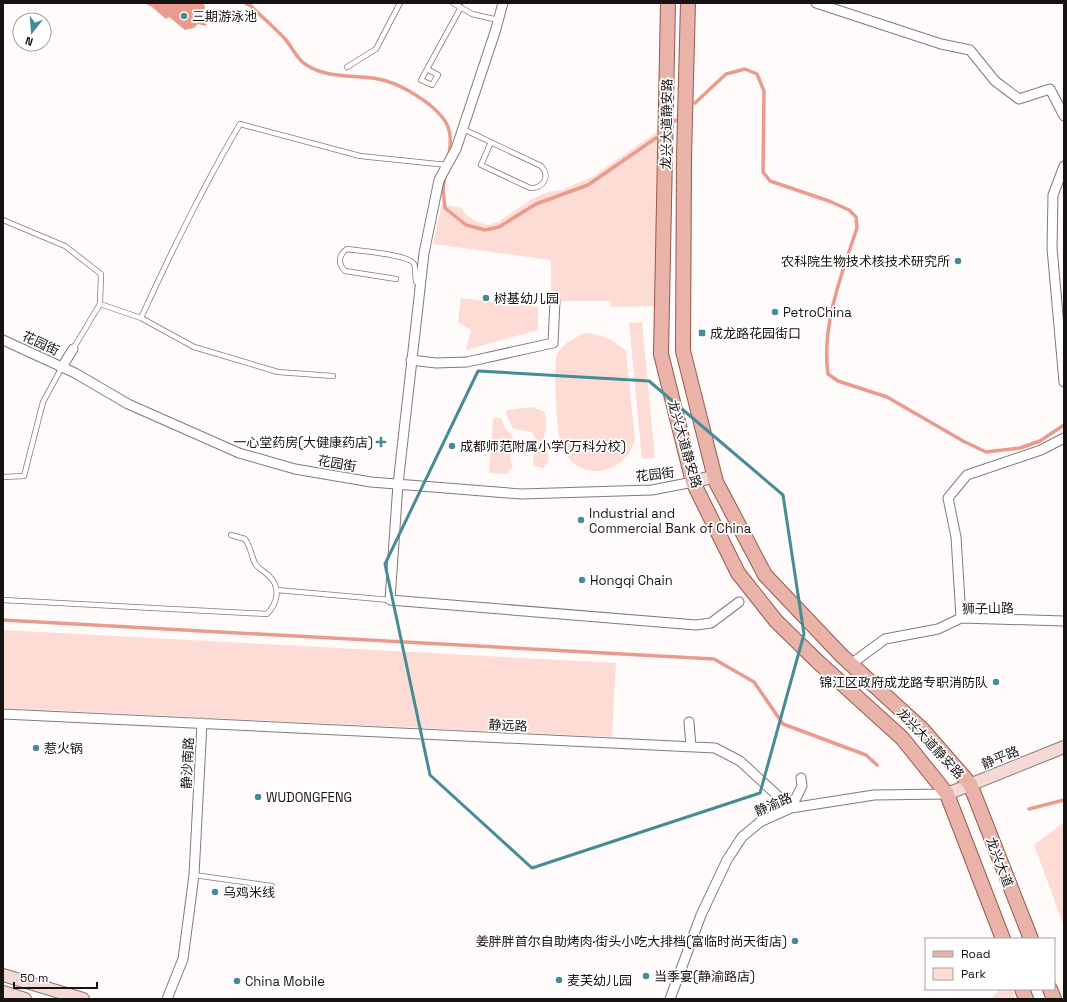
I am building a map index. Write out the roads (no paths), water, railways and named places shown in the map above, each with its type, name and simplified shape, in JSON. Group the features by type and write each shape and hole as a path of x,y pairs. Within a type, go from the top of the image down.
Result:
{"main road":[{"name":"龙兴大道静安路","path":"668,3 661,354 693,482 738,573 776,621 817,661 902,738 947,794"},
{"name":"龙兴大道静安路","path":"688,3 684,156 683,351 716,482 765,575 851,664 923,730 970,784"},
{"name":"龙兴大道","path":"970,784 1031,938"},
{"name":"龙兴大道","path":"947,794 1003,938"}],"street":[{"path":"503,3 456,149 439,180 424,253 398,484 390,600 696,625 711,623 738,602"},
{"path":"816,3 941,44 970,50 995,81 1019,99 1050,89 1064,116"},
{"path":"1064,166 1053,195 1052,248 1064,382"},
{"path":"411,360 436,363 466,362 553,343 555,301"},
{"name":"花园街","path":"3,340 62,367 128,404 239,453 295,469 370,482 521,494 652,490 693,482"},
{"path":"62,367 72,349"},
{"path":"961,618 956,537 948,498 967,475 1041,450 1064,438"},
{"path":"693,482 715,476"},
{"name":"狮子山路","path":"851,664 885,639 938,629 961,618 1064,621"},
{"name":"静沙南路","path":"3,714 202,723 194,875 183,959 167,999"},
{"path":"689,722 690,747"},
{"name":"静远路","path":"202,723 715,748 740,761 791,808"},
{"name":"静平路","path":"947,794 1064,747"},
{"path":"791,808 802,786 801,778"},
{"name":"静渝路","path":"670,999 701,915 727,860 742,837 760,822 791,808 874,795 947,794"},
{"path":"3,975 83,999"},
{"path":"3,992 25,999"}],"lane":[{"path":"347,67 376,49 400,3"},
{"path":"454,3 472,14 498,20"},
{"path":"427,69 461,7"},
{"path":"141,318 167,260 218,161 240,124 360,156 447,165"},
{"path":"463,129 491,142 541,166 545,170 546,178 541,186 536,189 530,188 481,165 491,142"},
{"path":"3,220 65,246 101,274 100,304 72,349"},
{"path":"396,279 345,271 340,267 339,259 343,251 347,249 399,256 410,260 414,264 416,282 420,285"},
{"path":"100,304 141,318 194,347 278,372 333,376"},
{"path":"3,477 24,476 43,402 62,367"},
{"path":"3,600 268,614 274,604 277,590 270,577 260,570 254,561 251,549 245,539 231,535"},
{"path":"277,590 390,600"},
{"path":"194,875 272,886"}],"waterway":[{"path":"245,3 251,6 282,36 305,64 321,72 329,74 381,79 396,84 430,105 442,116 448,127 450,133 449,155"},
{"path":"695,103 726,74 745,69 757,74 764,91 763,172 770,181 829,201 849,210 856,217 857,228 839,281 830,319 827,337 828,374 838,381 887,397 963,441 986,452 1020,448 1040,441 1064,425"},
{"path":"445,177 443,190 445,208 466,225 485,230 499,227 536,204 588,185 656,138"},
{"path":"3,620 714,659 754,682 783,724 866,755 877,765"},
{"path":"1029,809 1064,800"}],"place":[{"name":"三期游泳池","path":"184,16"},
{"name":"农科院生物技术核技术研究所","path":"958,261"},
{"name":"树基幼儿园","path":"486,298"},
{"name":"PetroChina","path":"775,312"},
{"name":"成龙路花园街口","path":"702,333"},
{"name":"一心堂药房(大健康药店)","path":"381,442"},
{"name":"成都师范附属小学(万科分校)","path":"452,446"},
{"name":"Industrial and Commercial Bank of China","path":"581,520"},
{"name":"Hongqi Chain","path":"582,580"},
{"name":"锦江区政府成龙路专职消防队","path":"996,682"},
{"name":"惹火锅","path":"36,748"},
{"name":"WUDONGFENG","path":"258,797"},
{"name":"乌鸡米线","path":"215,892"},
{"name":"姜胖胖首尔自助烤肉·街头小吃大排档(富临时尚天街店)","path":"795,941"},
{"name":"当季宴(静渝路店)","path":"646,976"},
{"name":"麦芙幼儿园","path":"559,980"},
{"name":"China Mobile","path":"237,981"}]}
